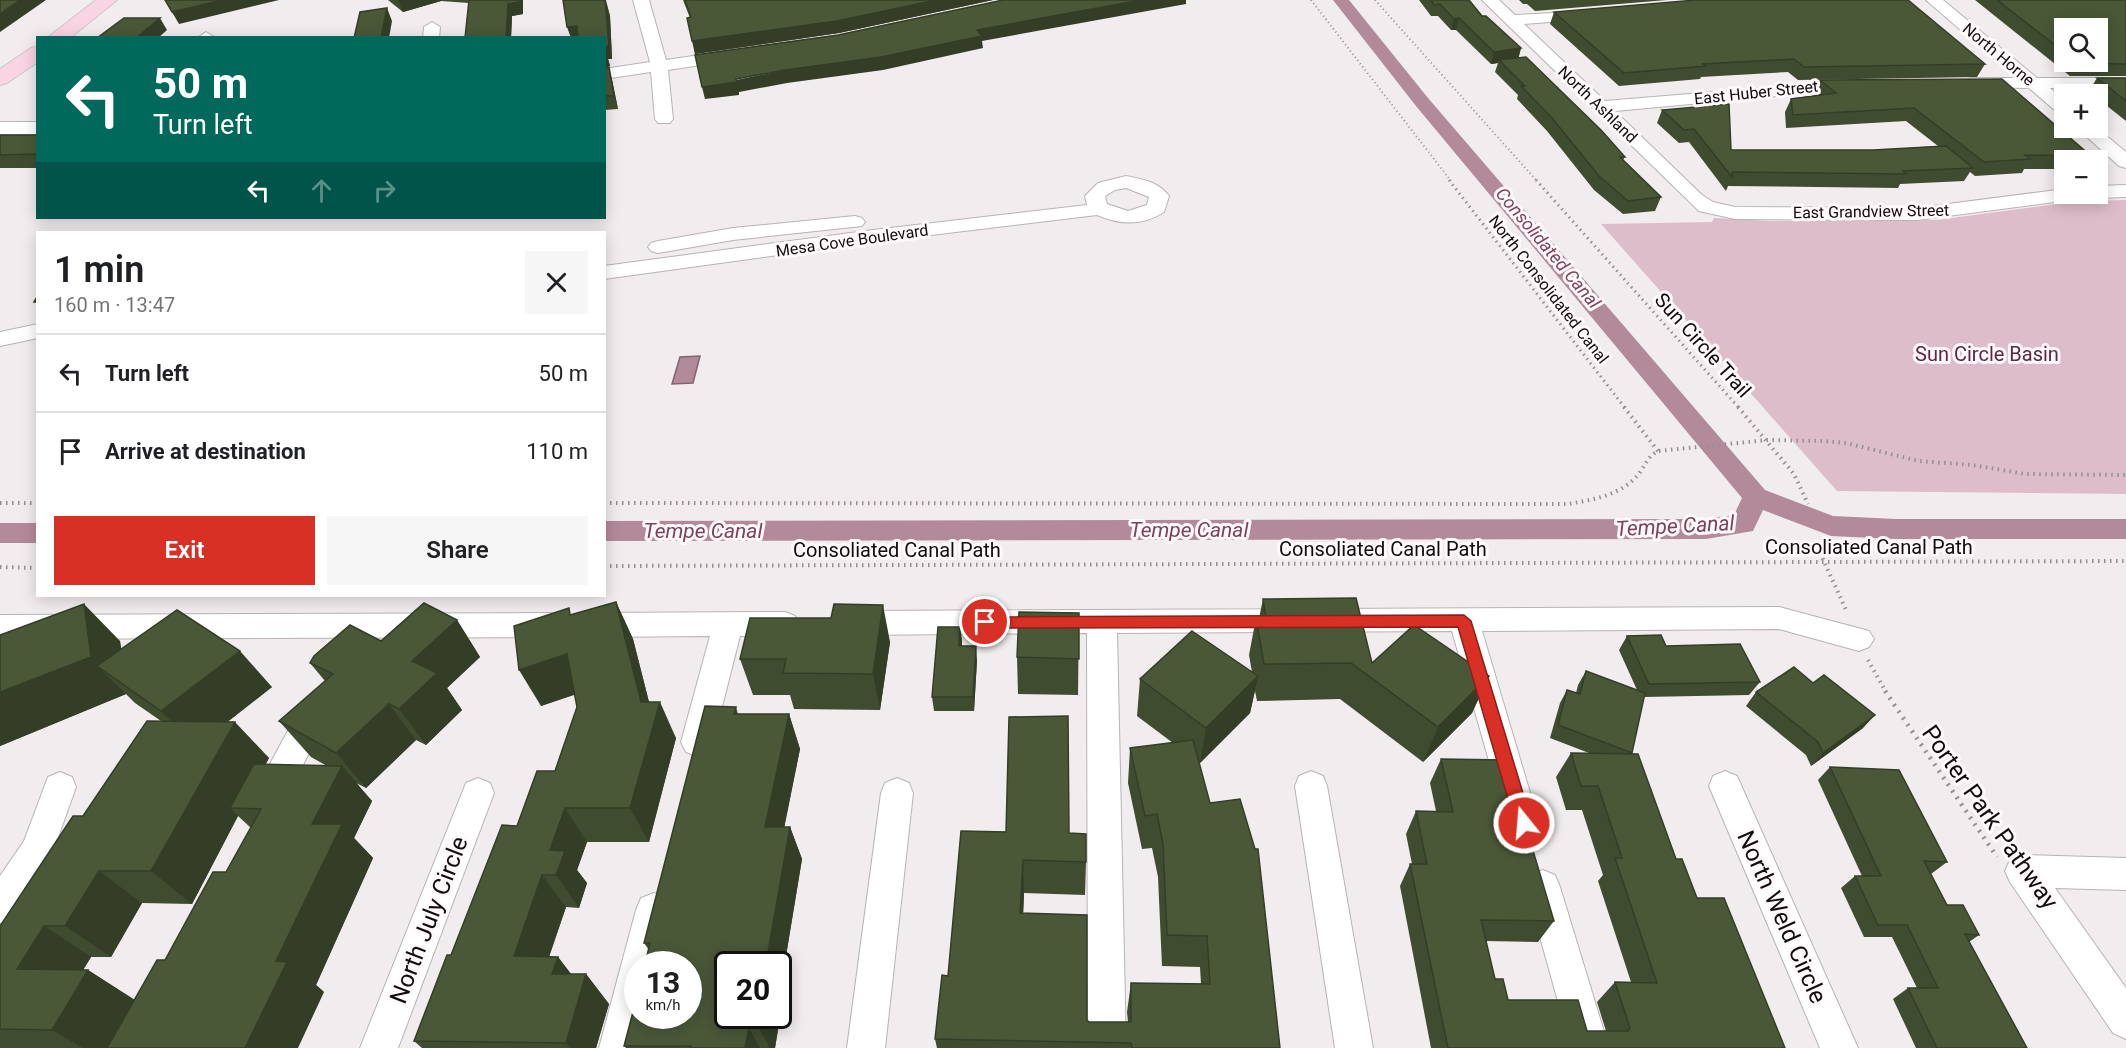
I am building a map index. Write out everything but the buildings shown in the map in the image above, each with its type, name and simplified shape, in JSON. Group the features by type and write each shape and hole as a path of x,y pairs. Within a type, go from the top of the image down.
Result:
{"main road":[{"path":"60,36 108,0"},
{"path":"0,79 36,53"}],"street":[{"path":"641,0 659,66 664,119"},
{"name":"North Ashland","path":"1490,0 1706,207"},
{"name":"North Horne","path":"1934,0 2054,101"},
{"path":"1512,20 1605,12"},
{"path":"606,74 749,53"},
{"path":"1953,83 2126,83"},
{"name":"East Huber Street","path":"1601,107 1824,85 1872,84"},
{"path":"0,128 36,128"},
{"path":"2098,138 2126,162"},
{"path":"2108,192 2126,191"},
{"name":"East Grandview Street","path":"1706,207 1735,213 1917,214 2054,196"},
{"name":"Mesa Cove Boulevard","path":"606,258 744,233 1098,203 606,273"},
{"path":"0,339 36,331"},
{"path":"0,339 36,340"},
{"path":"0,627 359,627 1779,618 1858,639"},
{"path":"1464,621 1524,823"},
{"path":"1102,622 1107,1048"},
{"path":"690,771 728,624"},
{"path":"253,827 359,627"},
{"path":"1311,786 1354,1048"},
{"name":"North Weld Circle","path":"1725,786 1839,1048"},
{"path":"0,906 38,849 60,787"},
{"name":"North July Circle","path":"379,1048 478,793"},
{"path":"866,1048 897,793"},
{"path":"1534,857 1590,1048"},
{"path":"2126,874 2022,871 2126,1020"},
{"path":"643,951 660,885"},
{"path":"618,1048 624,1026"}],"path":[{"name":"North Consolidated Canal","path":"1311,0 1658,451"},
{"name":"Sun Circle Trail","path":"1375,0 1768,440"},
{"path":"1768,440 1794,474 1808,504"},
{"path":"606,503 1568,504 1617,493 1632,481 1645,465 1647,457 1658,451 1768,440 1846,443 1919,461 1973,465 2025,474 2126,475"},
{"path":"0,503 36,503"},
{"name":"Porter Park Pathway","path":"1815,542 1858,639 1897,712 2004,867"},
{"name":"Consoliated Canal Path","path":"606,566 2126,561"},
{"path":"0,567 36,568"}],"green space":[{"name":"Sun Circle Basin","path":"2108,200 2126,200 2126,494 1837,491 1601,224 1712,222 1714,218 1770,221 1937,220 2056,204 2108,204"}],"shaded area":[{"path":"700,356 693,383 672,384 680,357"}],"waterway":[{"name":"Consolidated Canal","path":"1341,0 1422,102 1756,497"},
{"name":"Tempe Canal","path":"606,531 1706,529 1743,524 1756,497"},
{"path":"1756,497 1831,526 1896,529 2126,529"},
{"name":"Tempe Canal","path":"0,533 36,533"}],"route":[{"path":"985,622 1464,621 1524,823"}]}
